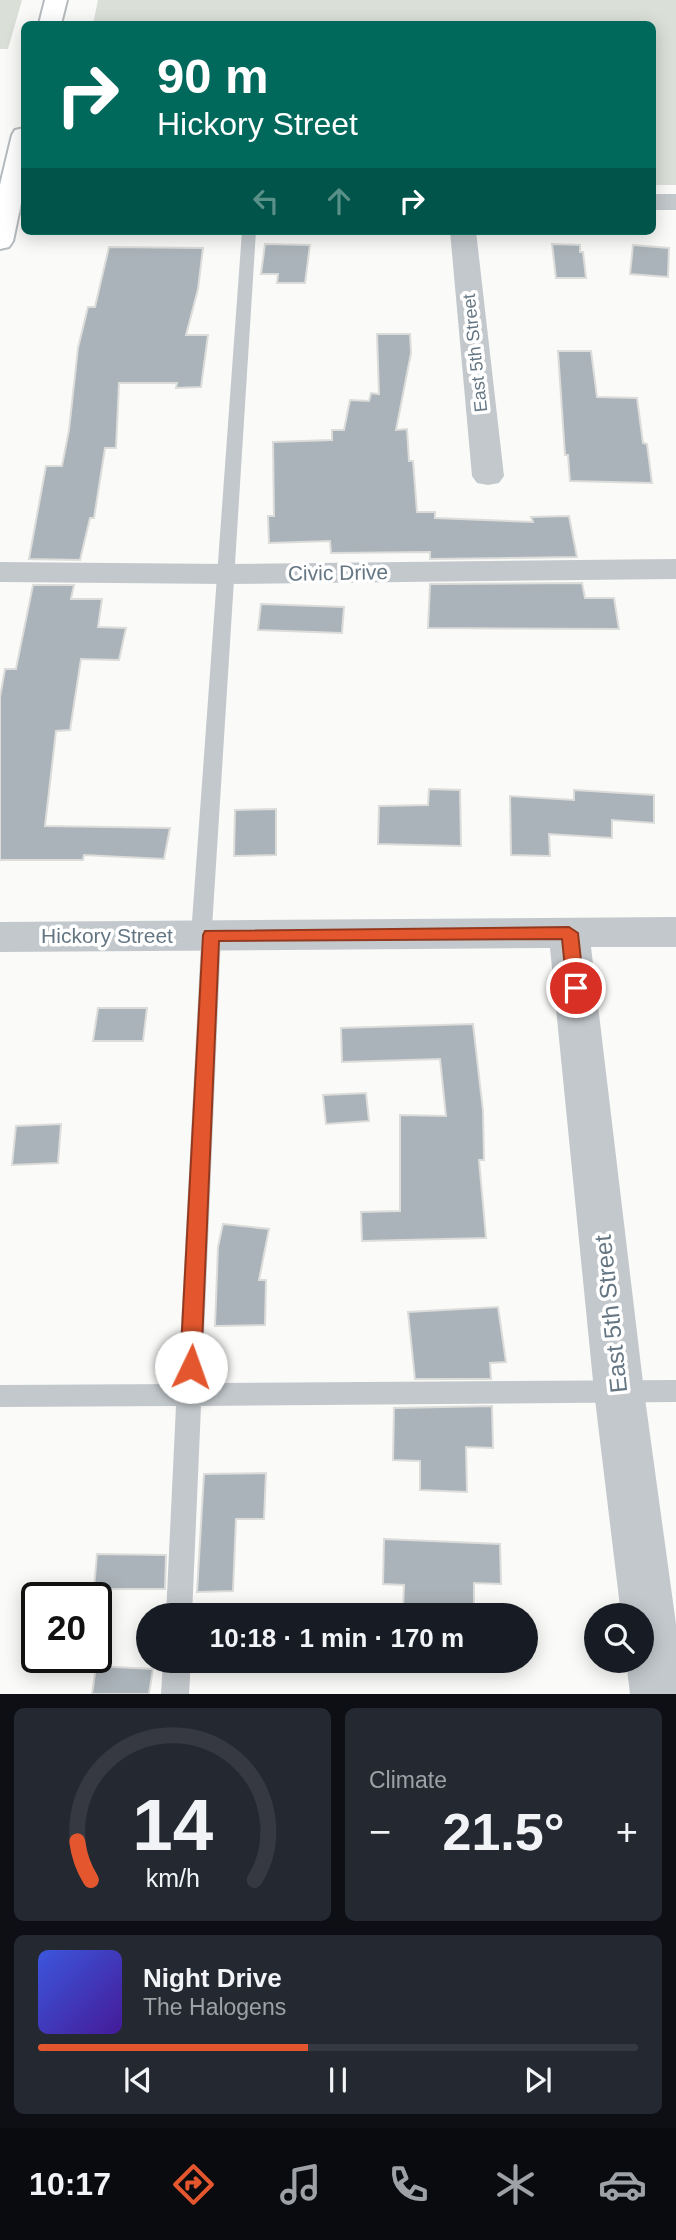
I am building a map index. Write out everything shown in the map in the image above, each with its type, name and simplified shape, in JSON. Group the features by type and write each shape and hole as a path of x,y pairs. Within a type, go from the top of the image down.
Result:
{"main road":[{"path":"51,21 56,0"},
{"path":"0,241 11,205 21,151"}],"street":[{"path":"656,202 676,202"},
{"name":"East 5th Street","path":"463,235 488,476"},
{"name":"Civic Drive","path":"0,572 227,574 676,569"},
{"name":"Hickory Street","path":"0,937 676,932"},
{"name":"East 5th Street","path":"569,933 619,1391 658,1694"}],"lane":[{"path":"180,1603 206,935 249,235"},
{"path":"0,1396 676,1391"},
{"path":"175,1694 176,1673"}],"shaded area":[{"path":"0,0 22,0 8,49 0,49"},
{"path":"98,0 676,0 676,185 656,185 656,21 94,21"}],"building":[{"path":"265,244 310,245 305,283 277,283 278,274 261,274"},
{"path":"552,244 580,245 586,278 556,278"},
{"path":"633,245 669,248 668,277 630,274"},
{"path":"109,247 203,248 198,289 186,335 208,335 201,387 176,388 177,383 119,383 116,448 105,448 94,518 90,518 80,560 29,559 46,466 62,466 78,348 88,307 95,307"},
{"path":"377,334 410,334 411,353 396,430 407,429 409,461 413,461 417,512 435,512 435,518 533,522 531,517 569,516 577,557 430,559 430,552 331,553 330,541 269,543 268,516 274,516 273,442 332,440 332,430 344,430 350,400 369,401 371,393 379,394"},
{"path":"558,351 591,351 597,397 637,398 652,483 570,481 568,455 565,455"},
{"path":"582,583 585,598 614,598 619,629 428,628 430,584"},
{"path":"33,585 74,585 71,599 102,599 98,627 126,628 119,660 81,659 70,730 56,731 45,826 170,828 164,859 84,855 83,860 0,860 0,697 5,669 16,669"},
{"path":"261,604 344,607 342,633 258,630"},
{"path":"429,789 460,790 461,846 378,844 379,806 428,805"},
{"path":"574,790 654,795 654,823 612,820 612,838 549,834 550,856 511,855 510,796 574,800"},
{"path":"276,809 276,855 234,856 235,810"},
{"path":"98,1008 147,1008 143,1041 93,1041"},
{"path":"473,1024 483,1111 484,1160 479,1160 486,1238 362,1241 361,1212 400,1211 400,1115 446,1116 440,1059 342,1062 341,1028"},
{"path":"366,1093 369,1121 326,1124 323,1095"},
{"path":"61,1124 58,1163 12,1165 16,1126"},
{"path":"223,1224 269,1229 259,1280 266,1280 265,1325 215,1326 218,1247"},
{"path":"498,1307 506,1362 490,1363 491,1379 415,1379 408,1312"},
{"path":"492,1406 493,1448 466,1447 467,1492 420,1490 420,1461 393,1460 394,1408"},
{"path":"266,1473 264,1519 236,1519 233,1591 197,1592 204,1474"},
{"path":"384,1539 500,1544 501,1584 474,1583 474,1603 403,1603 404,1585 383,1584"},
{"path":"97,1554 166,1555 165,1589 112,1589 112,1582 95,1582"},
{"path":"112,1667 136,1668 136,1673 152,1673 149,1694 92,1694 95,1673 112,1673"}],"route":[{"path":"191,1367 211,935 569,933 576,988"}]}
